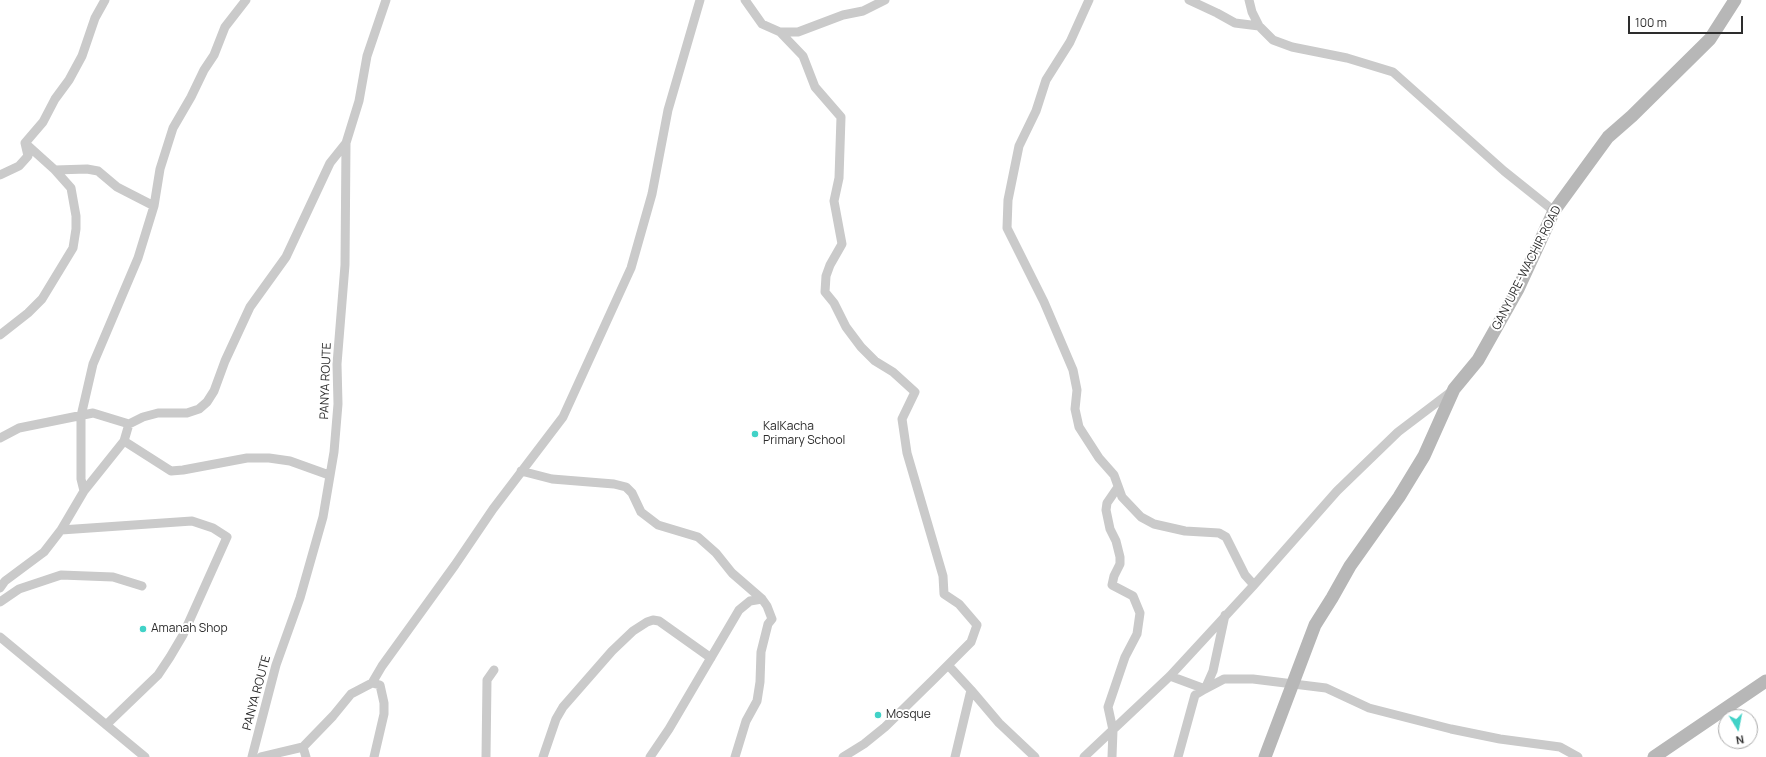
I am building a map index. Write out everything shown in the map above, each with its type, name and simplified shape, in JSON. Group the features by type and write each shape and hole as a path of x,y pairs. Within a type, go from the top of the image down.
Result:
{"street":[{"path":"24,143 43,122 55,99 69,80 82,56 95,18 105,0"},
{"path":"84,491 81,479 81,416 93,364 138,258 154,206 160,169 173,128 191,97 204,70 214,55 225,27 246,0"},
{"name":"PANYA ROUTE","path":"252,757 276,665 300,598 323,517 329,474 334,452 338,404 337,364 345,265 346,143 359,101 367,56 386,0"},
{"path":"261,757 303,747 317,735 351,694 372,683 382,666 455,565 492,509 563,417 631,268 652,194 668,110 700,0"},
{"path":"745,0 762,24 780,32 803,56 815,87 841,117 839,178 834,202 842,244 830,265 826,276 825,292 834,303 846,327 862,347 875,361 893,372 915,392 902,419 907,453 941,569 944,594 959,604 977,625 971,642 948,665 885,727 864,744 843,757"},
{"path":"780,32 798,32 842,15 863,11 885,0"},
{"path":"1088,0 1070,42 1046,80 1036,111 1019,146 1008,200 1006,228 1044,302 1073,370 1077,390 1075,409 1079,427 1099,458 1114,475 1122,497 1141,516 1154,524 1185,531 1219,533 1226,537 1245,575 1254,585"},
{"path":"1189,0 1235,23 1259,26"},
{"path":"1248,0 1259,26 1272,40 1292,47 1347,58 1393,72 1504,171 1554,211"},
{"name":"GANYURE-WACHIR ROAD","path":"1265,757 1315,625 1350,566 1399,497 1424,456 1454,389 1478,360 1518,288 1554,211 1608,137 1632,116 1710,39 1735,0"},
{"path":"0,335 14,325 42,299 73,248 76,216 71,188 55,170 24,143"},
{"path":"0,175 19,166 28,156 24,143"},
{"path":"0,588 5,581 44,552 61,530 84,491 124,441 129,424 143,416 158,413 187,413 199,409 207,402 214,391 225,361 250,307 286,257 330,163 346,143"},
{"path":"55,170 98,171 117,187 154,206"},
{"path":"1084,757 1170,676 1254,585 1337,491 1398,432 1454,389"},
{"path":"0,438 19,428 93,413 129,424"},
{"path":"124,441 171,471 247,458 269,458 290,461 329,474"},
{"path":"521,471 552,479 591,481 626,487 632,493 641,512 658,525 698,537 716,553 732,573 762,599 771,613 772,619 768,624 761,652 760,682 757,701 746,721 735,757"},
{"path":"1112,757 1113,730 1108,706 1125,657 1137,634 1140,613 1133,596 1112,585 1114,576 1120,564 1120,557 1116,541 1110,529 1106,510 1107,503 1118,486"},
{"path":"61,530 192,520 213,528 227,536 183,635 158,676 106,725"},
{"path":"0,602 19,589 61,575 113,577 142,586"},
{"path":"650,757 739,610 750,601 762,599"},
{"path":"1205,689 1213,671 1225,615"},
{"path":"543,757 556,719 563,707 612,651 632,631 647,622 653,620 659,621 711,658"},
{"path":"0,637 145,757"},
{"path":"948,665 972,690 999,723 1035,757"},
{"path":"486,757 487,680 494,670"},
{"path":"1170,676 1205,689"},
{"path":"1178,757 1195,695 1224,679 1253,679 1326,688 1369,708 1451,730 1500,739 1560,747 1578,757"},
{"path":"1654,757 1766,681"},
{"path":"372,683 380,686 384,703 384,714 374,757"},
{"path":"955,757 972,690"},
{"path":"303,747 306,757"}],"place":[{"name":"KalKacha Primary School","path":"755,434"},
{"name":"Amanah Shop","path":"143,629"},
{"name":"Mosque","path":"878,715"}]}
